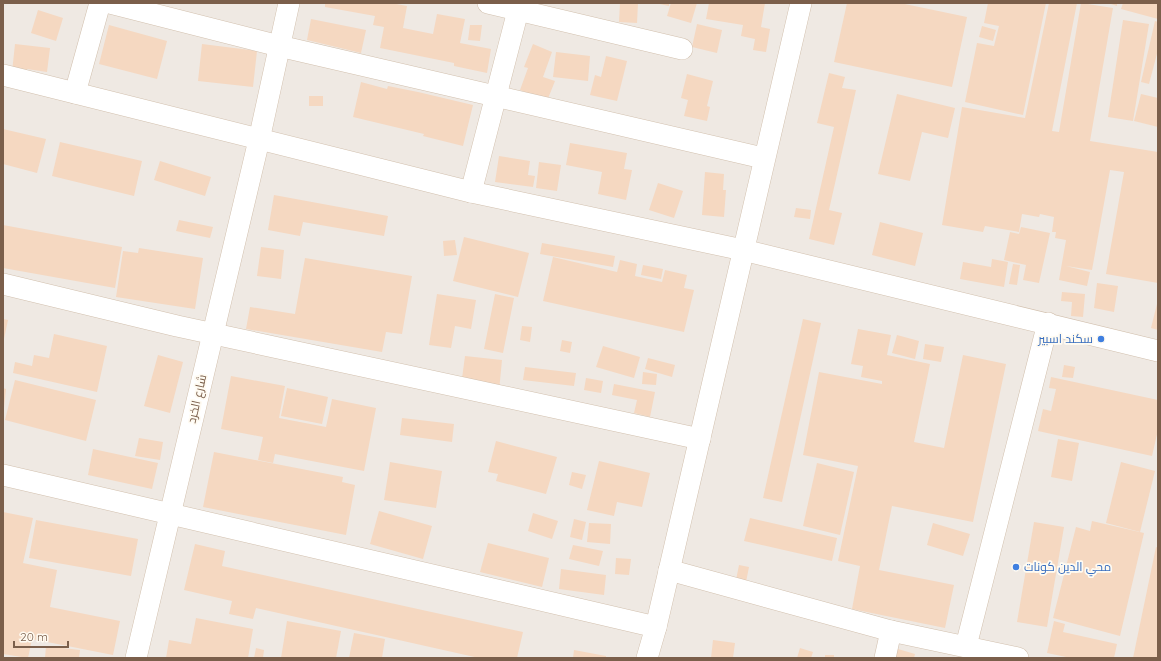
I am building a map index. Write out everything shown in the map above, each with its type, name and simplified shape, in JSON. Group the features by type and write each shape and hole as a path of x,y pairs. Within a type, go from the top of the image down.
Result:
{"street":[{"path":"75,93 100,3"},
{"path":"110,3 280,46 763,158"},
{"name":"شارع الخرد","path":"136,658 259,140 289,3"},
{"path":"488,3 519,6 682,49"},
{"path":"647,658 656,627 744,250 763,158 801,3"},
{"path":"471,192 519,6"},
{"path":"3,75 471,192 744,250 1158,351"},
{"path":"3,284 177,326 213,332 700,439"},
{"path":"966,646 1048,323"},
{"path":"3,475 656,627"},
{"path":"669,570 891,631 1018,658"},
{"path":"885,658 891,631"}],"shaded area":[{"path":"3,3 1158,3 1158,658 3,658"}],"building":[{"path":"325,3 391,3 407,6 403,28 433,34 437,14 465,19 460,43 491,49 487,73 454,66 454,63 380,48 384,27 373,25 375,16 325,7"},
{"path":"620,3 638,3 637,23 619,22"},
{"path":"655,3 669,3 669,6"},
{"path":"671,3 697,3 691,23 667,16"},
{"path":"709,3 765,3 761,27 770,29 766,52 753,50 755,39 741,36 743,25 706,19"},
{"path":"847,3 900,3 967,17 952,87 834,62"},
{"path":"988,3 1046,3 1023,115 965,102 977,43 994,46 999,26 984,23"},
{"path":"1049,3 1077,3 1052,131 1059,132 1081,3 1113,8 1090,141 1158,152 1158,283 1106,274 1124,172 1110,170 1092,270 1066,266 1090,272 1087,286 1059,280 1066,240 1055,238 1056,232 1052,232 1054,217 1040,214 1039,217 1022,214 1019,232 985,226 983,232 942,225 962,107 1025,118"},
{"path":"1108,3 1117,3 1117,6"},
{"path":"1123,3 1158,3 1158,19 1121,9"},
{"path":"38,10 63,18 56,41 31,33"},
{"path":"311,19 366,30 361,53 307,40"},
{"path":"1123,20 1149,24 1133,121 1108,117"},
{"path":"1155,21 1158,22 1158,50 1149,84 1141,82"},
{"path":"697,24 722,30 717,53 692,47"},
{"path":"109,25 167,41 157,79 99,64"},
{"path":"470,25 482,25 480,41 468,40"},
{"path":"982,26 996,30 993,41 979,37"},
{"path":"15,44 50,48 47,72 27,69 26,73 12,72"},
{"path":"202,44 257,51 253,87 198,81"},
{"path":"533,44 552,52 543,77 555,81 547,101 520,90 528,68 524,67"},
{"path":"556,52 590,56 588,81 553,77"},
{"path":"606,56 627,61 617,101 590,95 595,75 601,77"},
{"path":"829,73 845,77 842,88 856,90 829,210 842,213 834,245 809,239 834,127 817,123"},
{"path":"687,74 713,81 707,106 710,107 707,121 684,116 688,100 681,98"},
{"path":"361,82 387,89 388,86 418,92 473,105 463,146 423,136 424,134 353,117"},
{"path":"897,94 955,108 948,138 922,132 910,181 878,174"},
{"path":"1141,94 1158,98 1158,127 1134,121"},
{"path":"309,96 323,96 323,106 309,106"},
{"path":"3,129 46,139 37,173 3,164"},
{"path":"60,142 142,161 134,196 52,176"},
{"path":"570,143 627,153 624,169 632,170 626,200 598,194 602,172 566,165"},
{"path":"499,156 530,161 528,175 535,176 533,187 495,182"},
{"path":"160,161 211,177 205,196 154,180"},
{"path":"539,162 561,165 557,191 536,188"},
{"path":"705,172 724,174 723,190 726,190 724,217 702,215"},
{"path":"658,183 683,191 674,218 649,210"},
{"path":"274,195 388,216 384,236 303,222 300,236 268,230"},
{"path":"796,208 811,210 810,219 794,217"},
{"path":"179,220 213,227 210,238 176,231"},
{"path":"880,222 923,233 915,266 872,255"},
{"path":"3,225 122,247 115,288 3,268"},
{"path":"1021,227 1050,233 1039,283 1023,280 1026,265 1004,260 1010,232 1019,234"},
{"path":"464,237 529,253 518,297 453,281"},
{"path":"455,240 457,255 444,256 443,241"},
{"path":"542,243 615,256 613,267 540,254"},
{"path":"261,247 284,250 281,279 257,276"},
{"path":"139,248 203,258 195,309 116,297 123,251 138,253"},
{"path":"553,257 617,272 620,260 637,264 635,276 662,282 665,270 687,275 684,288 694,290 684,332 543,301"},
{"path":"305,258 412,276 402,334 386,332 382,352 246,329 250,307 295,314"},
{"path":"992,259 1008,262 1004,287 960,279 963,262 991,267"},
{"path":"1013,264 1020,265 1017,285 1009,284"},
{"path":"643,265 663,269 661,279 641,275"},
{"path":"1097,283 1118,286 1114,312 1094,308"},
{"path":"1062,292 1085,294 1083,317 1071,316 1072,302 1061,301"},
{"path":"437,294 476,300 471,329 455,326 451,348 429,345"},
{"path":"495,294 514,298 503,353 484,349"},
{"path":"1158,300 1158,330 1151,328"},
{"path":"3,319 8,320 4,339 3,339"},
{"path":"803,319 821,323 782,502 763,498"},
{"path":"522,326 532,327 530,342 520,340"},
{"path":"858,329 891,335 887,355 930,364 914,442 944,448 963,355 1006,364 973,522 892,506 879,570 954,585 945,628 852,609 860,566 838,561 858,466 803,455 819,372 882,384 882,381 861,377 863,366 851,364"},
{"path":"54,334 107,346 97,392 13,373 15,362 32,366 34,355 49,358"},
{"path":"897,335 919,341 915,359 892,353"},
{"path":"562,340 572,342 570,353 560,351"},
{"path":"925,344 944,347 941,362 923,359"},
{"path":"603,346 640,357 634,378 596,367"},
{"path":"158,355 183,362 170,413 144,406"},
{"path":"465,356 502,360 499,391 461,386"},
{"path":"648,358 675,365 672,377 645,369"},
{"path":"1064,365 1075,367 1073,378 1062,377"},
{"path":"525,367 576,373 574,386 523,380"},
{"path":"643,372 657,374 656,385 642,384"},
{"path":"231,376 285,386 279,418 326,427 332,399 376,408 364,471 275,454 273,463 258,460 263,437 221,429"},
{"path":"1051,377 1158,400 1158,430 1152,456 1038,431 1043,409 1051,411 1056,389 1049,388"},
{"path":"586,378 603,381 601,393 584,390"},
{"path":"15,380 96,400 86,441 5,420"},
{"path":"614,384 655,392 650,417 634,413 637,400 612,395"},
{"path":"3,388 6,389 4,408 3,408"},
{"path":"287,388 328,397 322,424 281,416"},
{"path":"402,418 454,424 452,442 400,435"},
{"path":"139,438 163,442 160,460 135,456"},
{"path":"1058,439 1079,443 1072,481 1051,477"},
{"path":"496,441 557,457 546,494 496,481 498,474 488,472"},
{"path":"93,449 158,463 152,489 88,475"},
{"path":"214,452 343,477 342,482 355,485 346,535 203,507"},
{"path":"599,461 650,473 642,507 617,502 614,516 587,510"},
{"path":"390,462 442,471 436,508 384,500"},
{"path":"1121,462 1155,471 1140,532 1106,523"},
{"path":"817,463 854,472 840,535 803,526"},
{"path":"572,472 586,475 582,489 569,485"},
{"path":"379,511 432,526 423,559 370,544"},
{"path":"3,512 33,518 23,563 57,570 50,607 120,621 113,655 32,639 28,658 3,654"},
{"path":"533,513 558,521 552,539 528,531"},
{"path":"750,518 837,538 832,561 744,541"},
{"path":"574,519 586,522 582,540 570,537"},
{"path":"36,520 138,539 131,576 29,558"},
{"path":"1092,521 1144,533 1120,636 1053,618 1076,527 1090,531"},
{"path":"1034,522 1064,527 1047,627 1017,622"},
{"path":"589,523 611,524 610,544 587,542"},
{"path":"933,523 970,534 963,556 927,545"},
{"path":"488,543 549,558 542,587 480,572"},
{"path":"195,544 225,551 222,566 523,632 517,658 479,658 256,608 253,619 229,614 232,601 184,590"},
{"path":"573,545 603,551 599,566 569,559"},
{"path":"1156,547 1158,548 1158,658 1133,658"},
{"path":"616,558 631,559 629,575 615,574"},
{"path":"739,565 749,567 745,587 735,585"},
{"path":"561,569 606,575 604,595 559,589"},
{"path":"196,618 253,629 248,658 166,658 169,640 191,644"},
{"path":"287,621 341,631 336,658 281,658"},
{"path":"1054,621 1065,624 1063,632 1117,644 1114,658 1071,658 1047,653"},
{"path":"354,633 385,639 382,658 349,658"},
{"path":"713,640 735,643 733,658 711,658"},
{"path":"46,646 80,650 79,658 45,658"},
{"path":"256,648 264,650 263,658 254,658"},
{"path":"800,648 813,652 811,658 797,658"},
{"path":"898,649 915,654 914,658 895,658"},
{"path":"574,650 606,656 606,658 573,658"},
{"path":"825,655 834,655 834,658 825,658"}],"place":[{"name":"سكند اسبير","path":"1101,339"},
{"name":"محي الدين كونات","path":"1016,567"}]}
